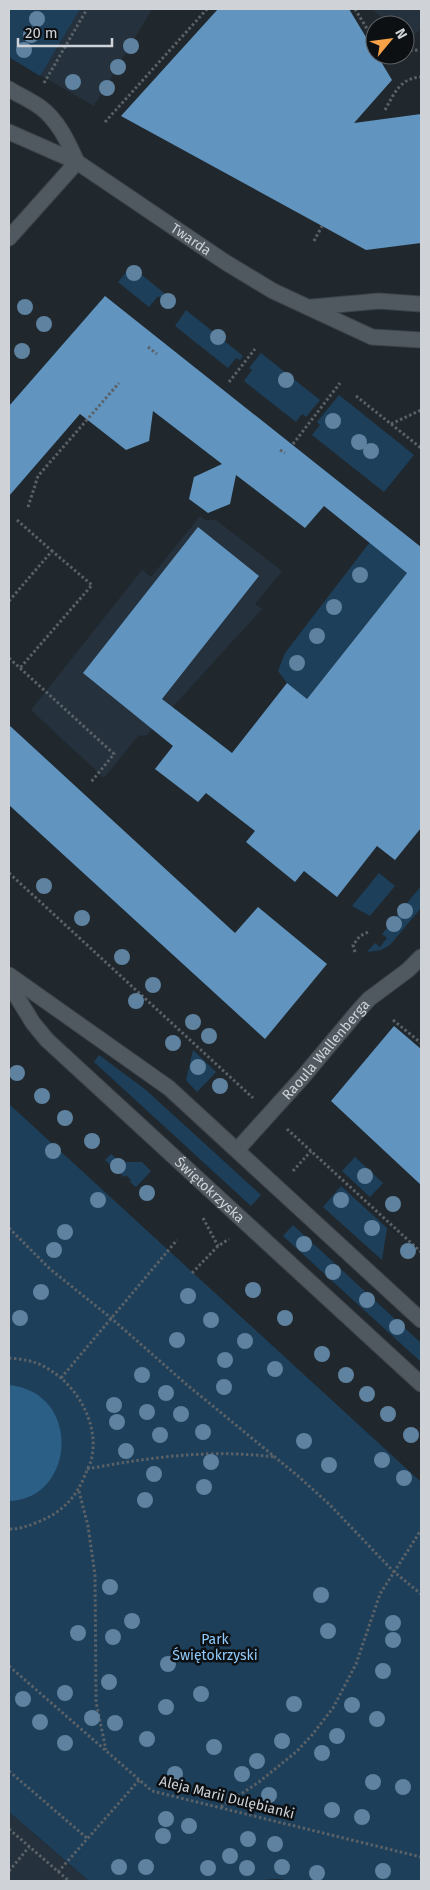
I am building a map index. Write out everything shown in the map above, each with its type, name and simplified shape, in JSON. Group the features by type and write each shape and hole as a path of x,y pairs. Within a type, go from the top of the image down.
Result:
{"street":[{"path":"9,89 40,107 55,122 66,138 77,162 9,238"},
{"name":"Twarda","path":"9,132 77,162 246,276 273,291 372,337 421,340"},
{"name":"Twarda","path":"312,308 379,301 421,304"},
{"name":"Raoula Wallenberga","path":"237,1150 302,1078 358,1011 421,957"},
{"path":"9,975 169,1088 421,1320"},
{"name":"Świętokrzyska","path":"9,984 33,1023 47,1040 421,1384"}],"path":[{"path":"43,86 87,9"},
{"path":"105,122 207,9"},
{"path":"355,9 365,26"},
{"path":"385,110 400,84 413,77 421,77"},
{"path":"314,241 322,226"},
{"path":"148,347 157,354"},
{"path":"229,382 255,349"},
{"path":"28,506 38,476 118,383"},
{"path":"293,444 340,384"},
{"path":"356,396 421,448"},
{"path":"391,424 421,410"},
{"path":"280,450 285,453"},
{"path":"17,520 92,585 20,668"},
{"path":"9,601 52,551"},
{"path":"9,658 114,754 91,782"},
{"path":"9,873 260,1104"},
{"path":"355,952 353,945 360,936 370,931"},
{"path":"394,1020 421,1043"},
{"path":"286,1128 421,1252"},
{"path":"287,1177 311,1151"},
{"path":"9,1228 50,1269 112,1318 186,1384 330,1505 393,1571 421,1594"},
{"path":"192,1273 218,1246 230,1239"},
{"path":"61,1378 177,1240"},
{"path":"9,1358 37,1363 61,1378 72,1388 90,1422 92,1441 92,1458 79,1491 54,1516 20,1529 9,1529"},
{"path":"87,1469 146,1458 195,1454 242,1453 275,1457"},
{"path":"79,1491 88,1526 95,1575 96,1702 106,1750"},
{"path":"221,1808 296,1752 333,1708 356,1664 377,1601 393,1571 421,1530"},
{"name":"Aleja Marii Dulębianki","path":"9,1666 152,1791 421,1857"},
{"path":"9,1771 88,1839"},
{"path":"58,1872 140,1780"},
{"path":"9,1829 69,1881"},
{"path":"9,1871 30,1847"}],"shaded area":[{"path":"9,9 152,9 94,106 9,57"},
{"path":"372,9 421,9 421,29 415,35 415,15 378,15"},
{"path":"200,516 206,520 216,520 282,571 255,604 262,609 147,735 138,736 104,778 31,710 142,570 151,577"},
{"path":"9,1385 33,1392 49,1406 59,1424 61,1445 58,1465 48,1483 31,1496 9,1501"},
{"path":"9,1812 36,1836 89,1881 9,1881"}],"green space":[{"path":"9,9 80,9 40,76 9,57"},
{"path":"131,266 175,302 172,307 158,296 149,307 118,282"},
{"path":"186,310 243,356 240,360 236,358 228,368 175,326"},
{"path":"261,353 320,400 306,417 302,414 296,422 244,381 252,370 249,368"},
{"path":"339,395 414,455 384,492 312,435 320,425 317,422"},
{"path":"370,542 407,573 307,699 287,683 278,671 285,653"},
{"path":"379,873 395,886 370,916 352,906"},
{"path":"421,886 421,908 390,945 381,950 367,952 375,943 380,947 387,938 382,934"},
{"path":"193,1050 216,1072 197,1092 186,1080"},
{"path":"99,1055 146,1090 261,1195 251,1206 94,1062"},
{"name":"Park Świętokrzyski","path":"9,1104 421,1482 421,1881 293,1881 278,1879 248,1881 89,1881 9,1812"},
{"path":"111,1154 120,1162 142,1162 151,1171 136,1187 126,1175 124,1177 105,1160"},
{"path":"355,1157 383,1183 370,1197 342,1171"},
{"path":"341,1186 387,1228 382,1260 323,1207"},
{"path":"293,1225 421,1343 421,1362 283,1236"}],"building":[{"path":"218,9 349,9 365,35 365,65 383,65 392,80 354,123 421,114 421,243 366,250 121,116"},
{"path":"105,296 421,547 421,828 395,860 377,846 337,897 304,871 295,882 246,842 255,831 206,793 198,802 155,769 173,746 83,673 198,527 259,576 162,699 232,753 287,683 307,699 407,573 324,506 305,528 236,475 230,504 208,513 189,499 194,477 222,464 153,411 149,441 126,450 80,414 9,496 9,406"},
{"path":"9,725 235,933 258,907 327,964 265,1039 9,805"},
{"path":"394,1026 421,1049 421,1185 331,1101"}]}
